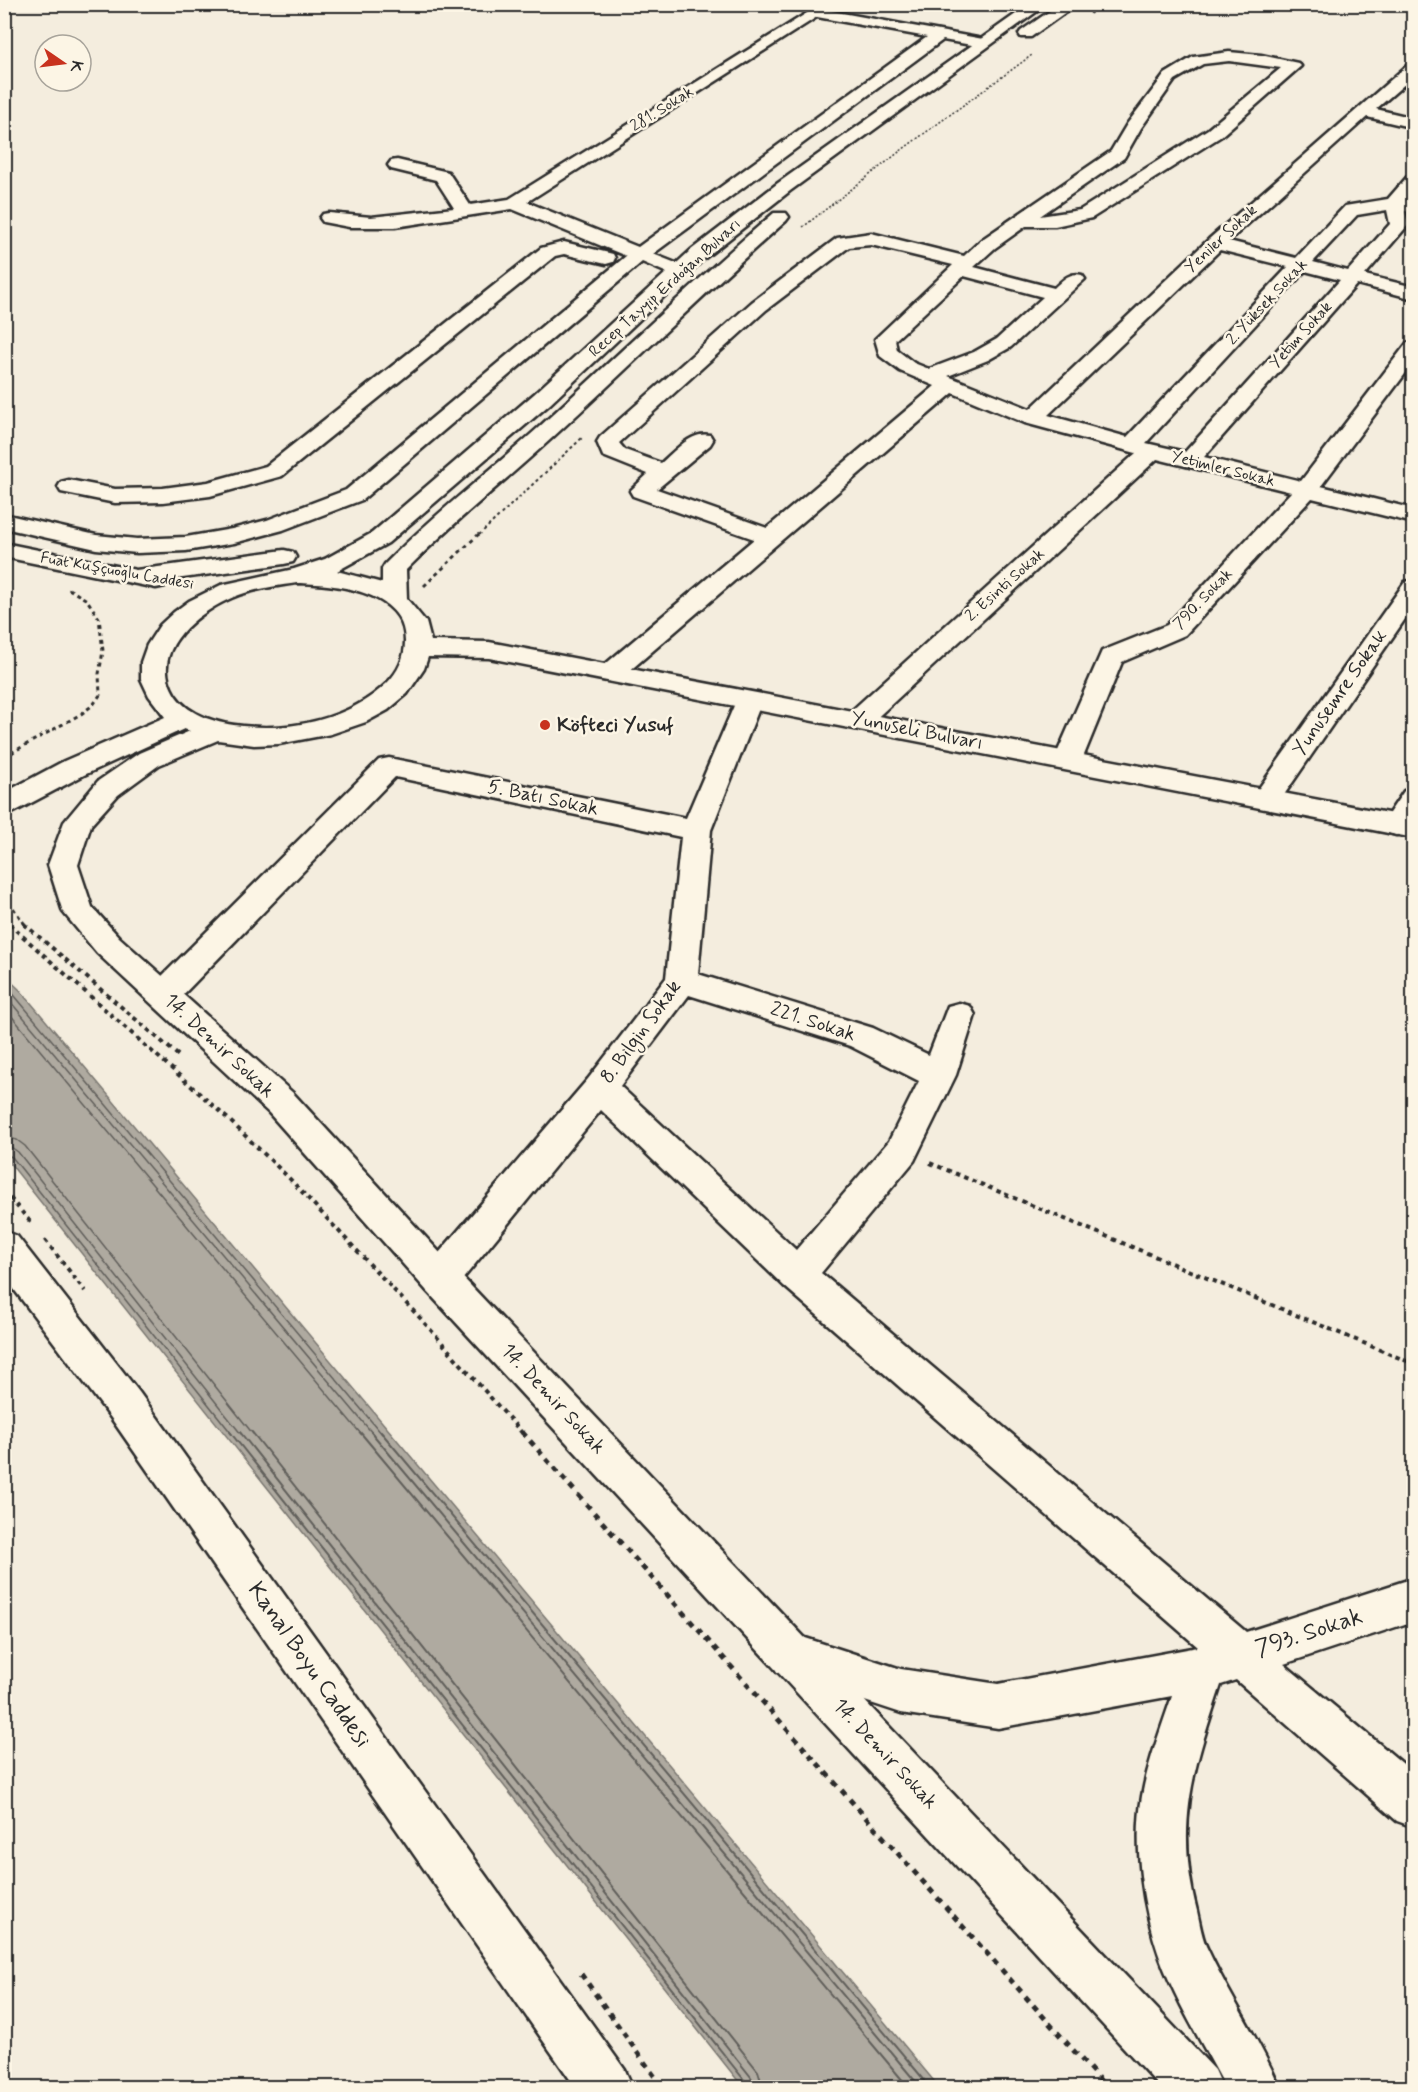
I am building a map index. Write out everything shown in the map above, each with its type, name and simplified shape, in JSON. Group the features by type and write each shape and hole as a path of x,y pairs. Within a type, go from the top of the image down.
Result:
{"street":[{"path":"854,160 1070,4"},
{"name":"Recep Tayyip Erdoğan Bulvarı","path":"297,576 334,564 377,539 542,399 698,254 784,187 1038,5"},
{"name":"281. Sokak","path":"514,203 815,12 983,43"},
{"path":"4,521 96,542 136,546 186,544 234,536 275,525 354,495 634,259 940,35"},
{"path":"963,266 988,244 1118,154 1126,136 1169,78 1195,60 1226,56 1253,57 1293,66 1214,133 1086,214 1062,221 1043,223 1024,220"},
{"name":"Yeniler Sokak","path":"1034,417 1216,243 1413,67"},
{"path":"1363,111 1413,123"},
{"path":"1118,154 1166,165"},
{"path":"398,165 442,176 465,211"},
{"path":"1404,206 1413,180"},
{"name":"Recep Tayyip Erdoğan Bulvarı","path":"395,599 394,569 422,538 543,434 730,259 799,202"},
{"path":"329,218 355,223 383,222 514,203 634,259"},
{"name":"2. Yüksek Sokak","path":"1142,448 1351,210 1404,206"},
{"name":"Yetim Sokak","path":"1189,461 1399,225 1404,206"},
{"path":"665,472 617,455 611,451 608,442 759,306 844,242 871,239 1058,295"},
{"path":"1216,243 1413,293"},
{"path":"69,488 115,496 163,495 210,489 274,471 548,252 564,248 634,259 680,271"},
{"name":"Yetimler Sokak","path":"963,266 885,339 887,352 907,367 1034,417 1189,461 1413,516"},
{"path":"611,673 771,537 939,380 1004,343 1075,279"},
{"name":"790. Sokak","path":"1068,760 1111,657 1176,630 1307,489 1413,348"},
{"path":"702,440 641,491 771,537"},
{"name":"2. Esinti Sokak","path":"859,719 1142,448"},
{"path":"135,578 302,555 377,539"},
{"name":"Fuat Kuşçuoğlu Caddesi","path":"4,550 135,578 230,590"},
{"path":"297,576 350,580 375,588 395,599 407,611 417,629 418,649 410,670 394,691 375,705 326,727 269,736 215,731 183,718 169,707 154,684 152,671 155,653 165,636 180,619 213,597 230,590 270,579 297,576"},
{"name":"Yunusemre Sokak","path":"1267,798 1413,587"},
{"name":"Yunuseli Bulvarı","path":"418,649 489,650 749,701 859,719 1405,827"},
{"name":"8. Bilgin Sokak","path":"440,1279 600,1088 682,981 696,830 749,701"},
{"path":"7,803 74,768 183,718"},
{"name":"14. Demir Sokak","path":"215,731 149,759 108,788 78,822 63,865 78,912 108,945 281,1103 440,1279 1197,2088"},
{"name":"5. Batı Sokak","path":"164,994 389,766 696,830"},
{"path":"1405,827 1413,798"},
{"name":"221. Sokak","path":"682,981 861,1037 939,1075"},
{"path":"797,1275 902,1151 939,1075 959,1015"},
{"path":"600,1088 797,1275 1223,1662 1413,1804"},
{"name":"Kanal Boyu Caddesi","path":"4,1247 125,1405 607,2088"},
{"name":"793. Sokak","path":"793,1656 901,1691 998,1706 1223,1662 1413,1599"},
{"path":"1223,1662 1174,1758 1165,1798 1163,1843 1165,1880 1184,1956 1254,2088"}],"path":[{"path":"4,758 81,714 93,705 99,695 99,674 103,651 99,618 87,600 59,586"},
{"path":"4,917 12,930 227,1118 288,1178 421,1319 1107,2088"},
{"path":"902,1151 1413,1364"}],"water":[{"path":"4,975 21,991 939,2087 743,2087 5,1157"}],"place":[{"name":"Köfteci Yusuf","path":"545,725"}]}
